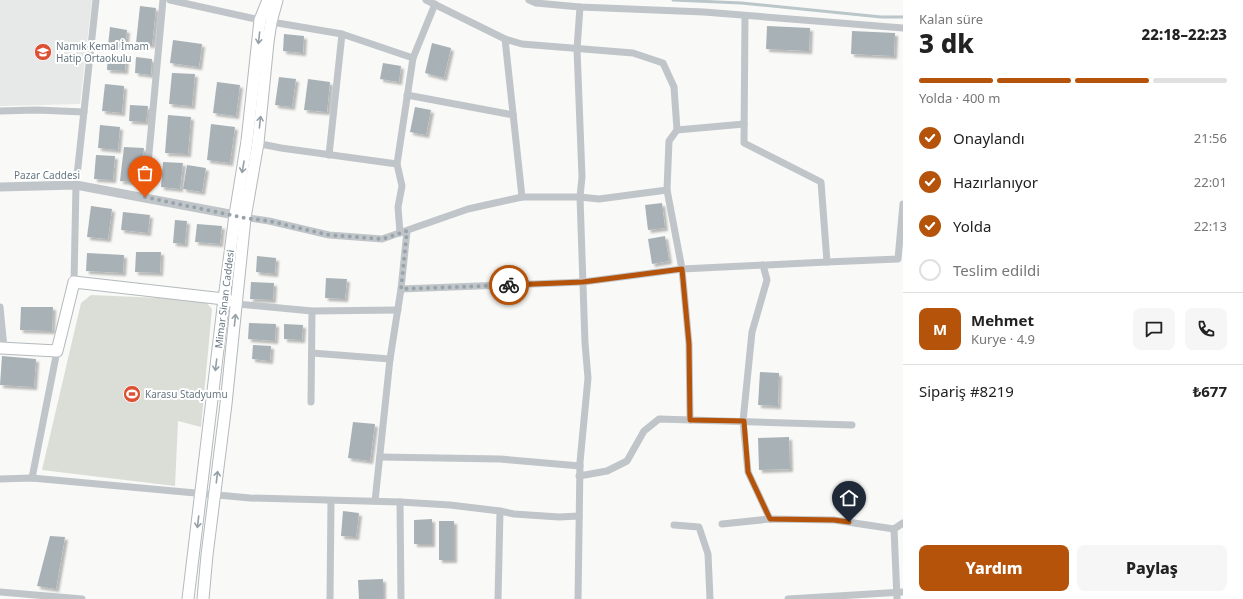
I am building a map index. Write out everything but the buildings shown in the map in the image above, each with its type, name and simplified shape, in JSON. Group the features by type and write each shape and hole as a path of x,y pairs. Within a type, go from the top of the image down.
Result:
{"main road":[{"name":"Mimar Sinan Caddesi","path":"188,599 224,299 253,142 268,0"},
{"name":"Mimar Sinan Caddesi","path":"266,21 277,0"},
{"name":"Mimar Sinan Caddesi","path":"203,599 236,304 240,216"},
{"path":"2,348 57,352 74,282 224,299 236,304"}],"street":[{"path":"74,282 76,185 96,0"},
{"path":"145,197 162,0"},
{"path":"170,0 266,21 342,34 413,58"},
{"path":"426,0 505,38 522,44 633,53 663,63 674,87 677,130 668,141 667,190 682,269 689,344 690,420"},
{"path":"529,0 536,3 580,7 704,12 903,28"},
{"path":"375,501 390,359 401,289 403,232 398,207 402,186 397,164 413,58 435,4"},
{"path":"578,599 579,476 588,378 585,343 580,197 582,176 577,49 580,7"},
{"path":"745,16 744,143 821,182 827,262"},
{"path":"329,155 342,34"},
{"path":"505,38 522,197"},
{"path":"407,95 513,115"},
{"path":"0,111 37,110 84,112"},
{"path":"677,130 744,124"},
{"path":"253,142 281,148 397,164"},
{"name":"Pazar Caddesi","path":"0,187 76,185 240,216"},
{"path":"240,216 329,235 382,239 468,209 522,197 580,197 599,199 667,190"},
{"path":"401,289 583,282 682,269 898,259 903,204"},
{"path":"763,265 767,280 752,332 744,421 748,472 770,519"},
{"path":"236,304 312,312 398,310"},
{"path":"0,307 2,348"},
{"path":"311,402 312,312"},
{"path":"32,478 57,352"},
{"path":"312,353 390,359"},
{"path":"579,476 607,471 627,461 644,431 660,419 852,424"},
{"path":"380,457 500,460 580,466"},
{"path":"0,479 32,478 214,495 331,501 400,502 450,505 514,514 559,517 579,516"},
{"path":"330,599 331,501"},
{"path":"400,502 401,599"},
{"path":"498,599 500,511"},
{"path":"722,524 770,519 834,520 894,529 903,523"},
{"path":"674,525 699,527 708,554 710,599"},
{"path":"788,599 899,594 894,529"},
{"path":"0,592 82,599"}],"shaded area":[{"name":"Namık Kemal İmam Hatip Ortaokulu","path":"0,0 92,0 80,104 0,106"},
{"name":"Karasu Stadyumu","path":"91,295 204,300 212,309 201,427 178,421 175,486 42,470 81,303"}],"waterway":[{"path":"673,0 741,3 881,17 903,17"}],"way so far":[{"path":"145,197 245,218 269,221 329,235 382,239 407,231 401,289 509,285"}],"place":[{"name":"Namık Kemal İmam Hatip Ortaokulu","path":"43,52"},
{"name":"Karasu Stadyumu","path":"132,394"}],"route":[{"path":"509,285 583,282 682,269 689,344 690,420 744,421 748,472 770,519 834,520 849,522"}]}
